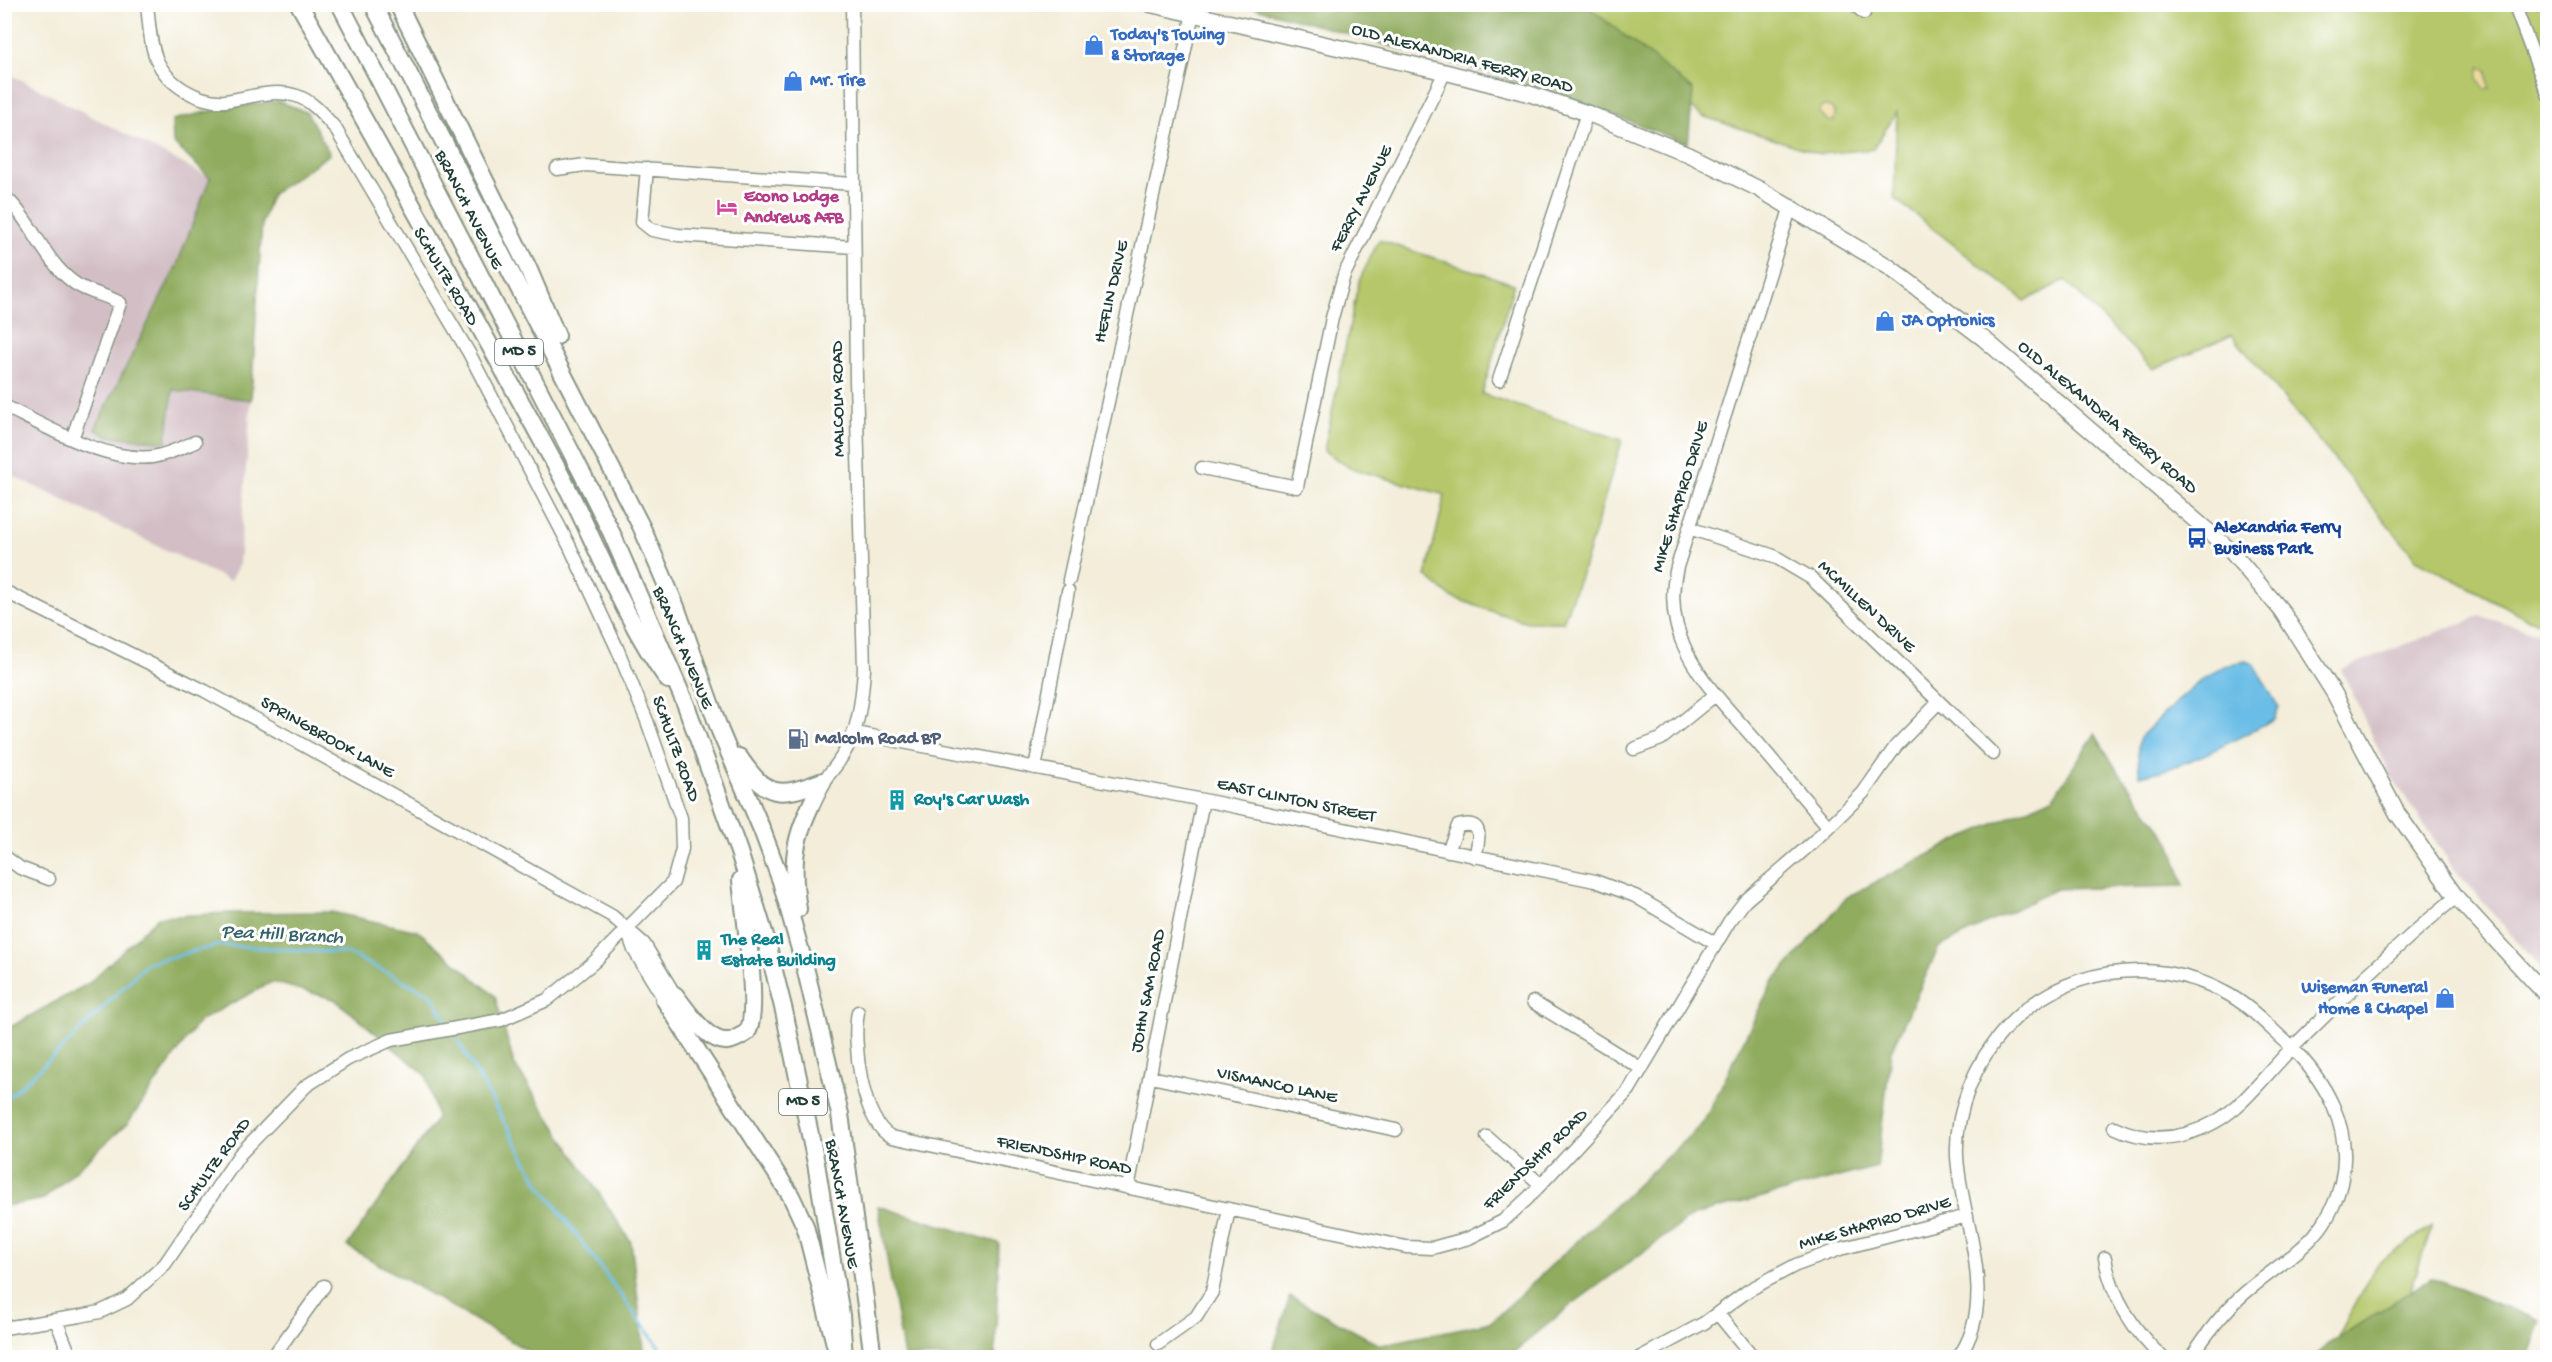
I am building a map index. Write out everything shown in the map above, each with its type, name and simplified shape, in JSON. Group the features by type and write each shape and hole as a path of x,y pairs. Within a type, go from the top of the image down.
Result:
{"highway":[{"path":"299,4 449,269 573,497 644,646 686,705"},
{"name":"BRANCH AVENUE","path":"340,4 583,475 612,534 686,705 739,852 766,939 816,1163 841,1316 844,1358"},
{"name":"BRANCH AVENUE","path":"373,4 560,363 591,430 642,528 668,587 720,731 781,880 840,1114 873,1358"},
{"path":"398,4 528,268 566,359 591,430"},
{"path":"720,731 748,771 763,786 781,794 823,781"},
{"path":"811,996 794,884 795,846 802,818 823,781"},
{"path":"669,998 703,1031 717,1038 731,1041 746,1032 752,1018 753,990 739,852"},
{"path":"669,998 791,1196 805,1226 838,1358"}],"main road":[{"name":"OLD ALEXANDRIA FERRY ROAD","path":"1149,4 1530,93 1587,113 1688,154 1791,206 1864,250 1949,310 2084,422 2230,550 2281,610 2334,693 2397,813 2456,897 2545,991"}],"street":[{"name":"SCHULTZ ROAD","path":"4,1328 100,1312 127,1299 153,1278 181,1243 240,1154 293,1098 316,1078 365,1051 400,1037 479,1025 533,1008 559,991 594,962 673,882 682,849 681,818 647,721 617,648 531,471 469,354 335,128 316,106 297,96 273,92 222,101 206,100 174,84 160,70 151,44 147,4"},
{"name":"MALCOLM ROAD","path":"823,781 842,758 856,733 862,700 864,669 854,247 852,4"},
{"path":"2514,4 2547,94"},
{"name":"HEFLIN DRIVE","path":"1035,768 1069,585 1193,13"},
{"name":"FERRY AVENUE","path":"1202,468 1297,487 1338,292 1350,261 1445,72"},
{"path":"1499,380 1587,113"},
{"path":"557,170 585,165 853,184"},
{"path":"647,169 642,222 652,230 678,235 854,247"},
{"path":"4,196 21,212 57,266 72,282 120,303 72,439"},
{"name":"MIKE SHAPIRO DRIVE","path":"1791,206 1689,528 1675,576 1672,603 1679,634 1689,657 1715,695 1828,826"},
{"path":"4,406 72,439 141,458 161,455 195,442"},
{"name":"MCMILLEN DRIVE","path":"1689,528 1763,551 1800,570 1861,624 1993,754"},
{"name":"SPRINGBROOK LANE","path":"4,591 204,690 612,916 627,928"},
{"path":"1635,749 1661,739 1715,695"},
{"name":"FRIENDSHIP ROAD","path":"858,1012 856,1039 867,1102 875,1123 881,1131 892,1137 1406,1247 1432,1248 1455,1243 1488,1230 1515,1210 1621,1100 1744,901 1863,793 1896,746 1939,702"},
{"name":"EAST CLINTON STREET","path":"856,733 1203,800 1577,877 1619,889 1650,904 1716,944"},
{"name":"JOHN SAM ROAD","path":"1128,1188 1203,800"},
{"path":"1448,851 1455,829 1465,824 1471,825 1477,828 1480,834 1475,857"},
{"path":"4,856 20,868 49,879"},
{"path":"2114,1127 2140,1137 2158,1139 2182,1135 2207,1126 2235,1107 2292,1048 2406,938 2456,897"},
{"path":"627,928 634,950 669,998"},
{"path":"1958,1358 1969,1338 1976,1297 1976,1261 1958,1174 1959,1126 1968,1090 1983,1059 2003,1030 2024,1011 2065,986 2110,972 2130,970 2157,971 2189,978 2239,1001 2292,1048 2319,1081 2339,1120 2345,1150 2339,1191 2331,1211 2314,1238 2234,1303 2191,1358"},
{"path":"1533,1002 1642,1069"},
{"name":"VISMANCO LANE","path":"1151,1077 1396,1130"},
{"path":"1487,1137 1540,1184"},
{"path":"1158,1344 1196,1317 1212,1292 1229,1209"},
{"name":"MIKE SHAPIRO DRIVE","path":"1639,1358 1718,1314 1758,1285 1796,1265 1840,1249 1967,1216"},
{"path":"2105,1258 2112,1284 2124,1309 2145,1340 2163,1358"},
{"path":"272,1358 324,1286"},
{"path":"1718,1314 1754,1358"},
{"path":"56,1320 71,1358"}],"shaded area":[{"path":"4,71 210,178 177,265 166,442 173,390 251,400 239,564 230,581 5,472"},
{"path":"2480,616 2547,636 2547,975 2455,870 2391,776 2341,669"}],"green space":[{"path":"1245,5 1586,5 1693,90 1688,144 1554,92"},
{"path":"1561,5 2547,5 2547,624 2528,619 2416,559 2232,335 2153,369 2065,280 2025,301 1894,198 1897,112 1873,149 1820,154 1702,116"},
{"path":"278,101 307,112 330,154 271,195 262,222 251,400 173,390 166,442 107,436 95,429 177,265 210,178 173,143 172,120 223,108"},
{"path":"1379,240 1514,284 1482,394 1622,440 1586,560 1563,622 1527,622 1451,597 1426,576 1445,495 1350,468 1324,451 1359,281"},
{"path":"2095,734 2115,767 2170,842 2184,886 2056,889 1939,947 1891,1051 1877,1167 1694,1215 1571,1305 1508,1357 1271,1357 1290,1296 1380,1345 1491,1322 1703,1123 1772,983 1847,897 1959,839 2053,798"},
{"path":"331,912 418,931 495,996 514,1064 631,1242 645,1357 528,1357 530,1352 347,1246 437,1118 426,1075 334,999 272,982 199,1021 128,1123 44,1199 5,1206 5,1030 89,983 158,917 227,913"},
{"path":"878,1206 999,1243 995,1357 904,1357"},
{"path":"2432,1226 2401,1319 2319,1358 2335,1342 2376,1265"},
{"path":"2431,1278 2541,1321 2528,1357 2313,1357 2328,1344"}],"sand":[{"path":"2480,67 2487,70 2489,88 2484,89 2478,79"},
{"path":"1825,106 1832,108 1835,114 1834,121 1828,121 1819,113 1820,108"}],"water":[{"path":"2246,661 2254,664 2279,708 2274,719 2192,760 2139,776 2140,737 2202,680 2216,671"}],"waterway":[{"name":"Pea Hill Branch","path":"4,1101 66,1045 147,963 219,945 347,953 432,995 446,1020"},
{"name":"Pea Hill Branch","path":"457,1039 540,1185 667,1358"}],"place":[{"name":"Today's Towing & Storage","path":"1094,45"},
{"name":"Mr. Tire","path":"793,81"},
{"name":"Econo Lodge Andrews AFB","path":"727,207"},
{"name":"JA Optronics","path":"1885,321"},
{"name":"Alexandria Ferry Business Park","path":"2197,538"},
{"name":"Malcolm Road BP","path":"798,739"},
{"name":"Roy's Car Wash","path":"897,800"},
{"name":"The Real Estate Building","path":"704,950"},
{"name":"Wiseman Funeral Home & Chapel","path":"2445,998"}]}
